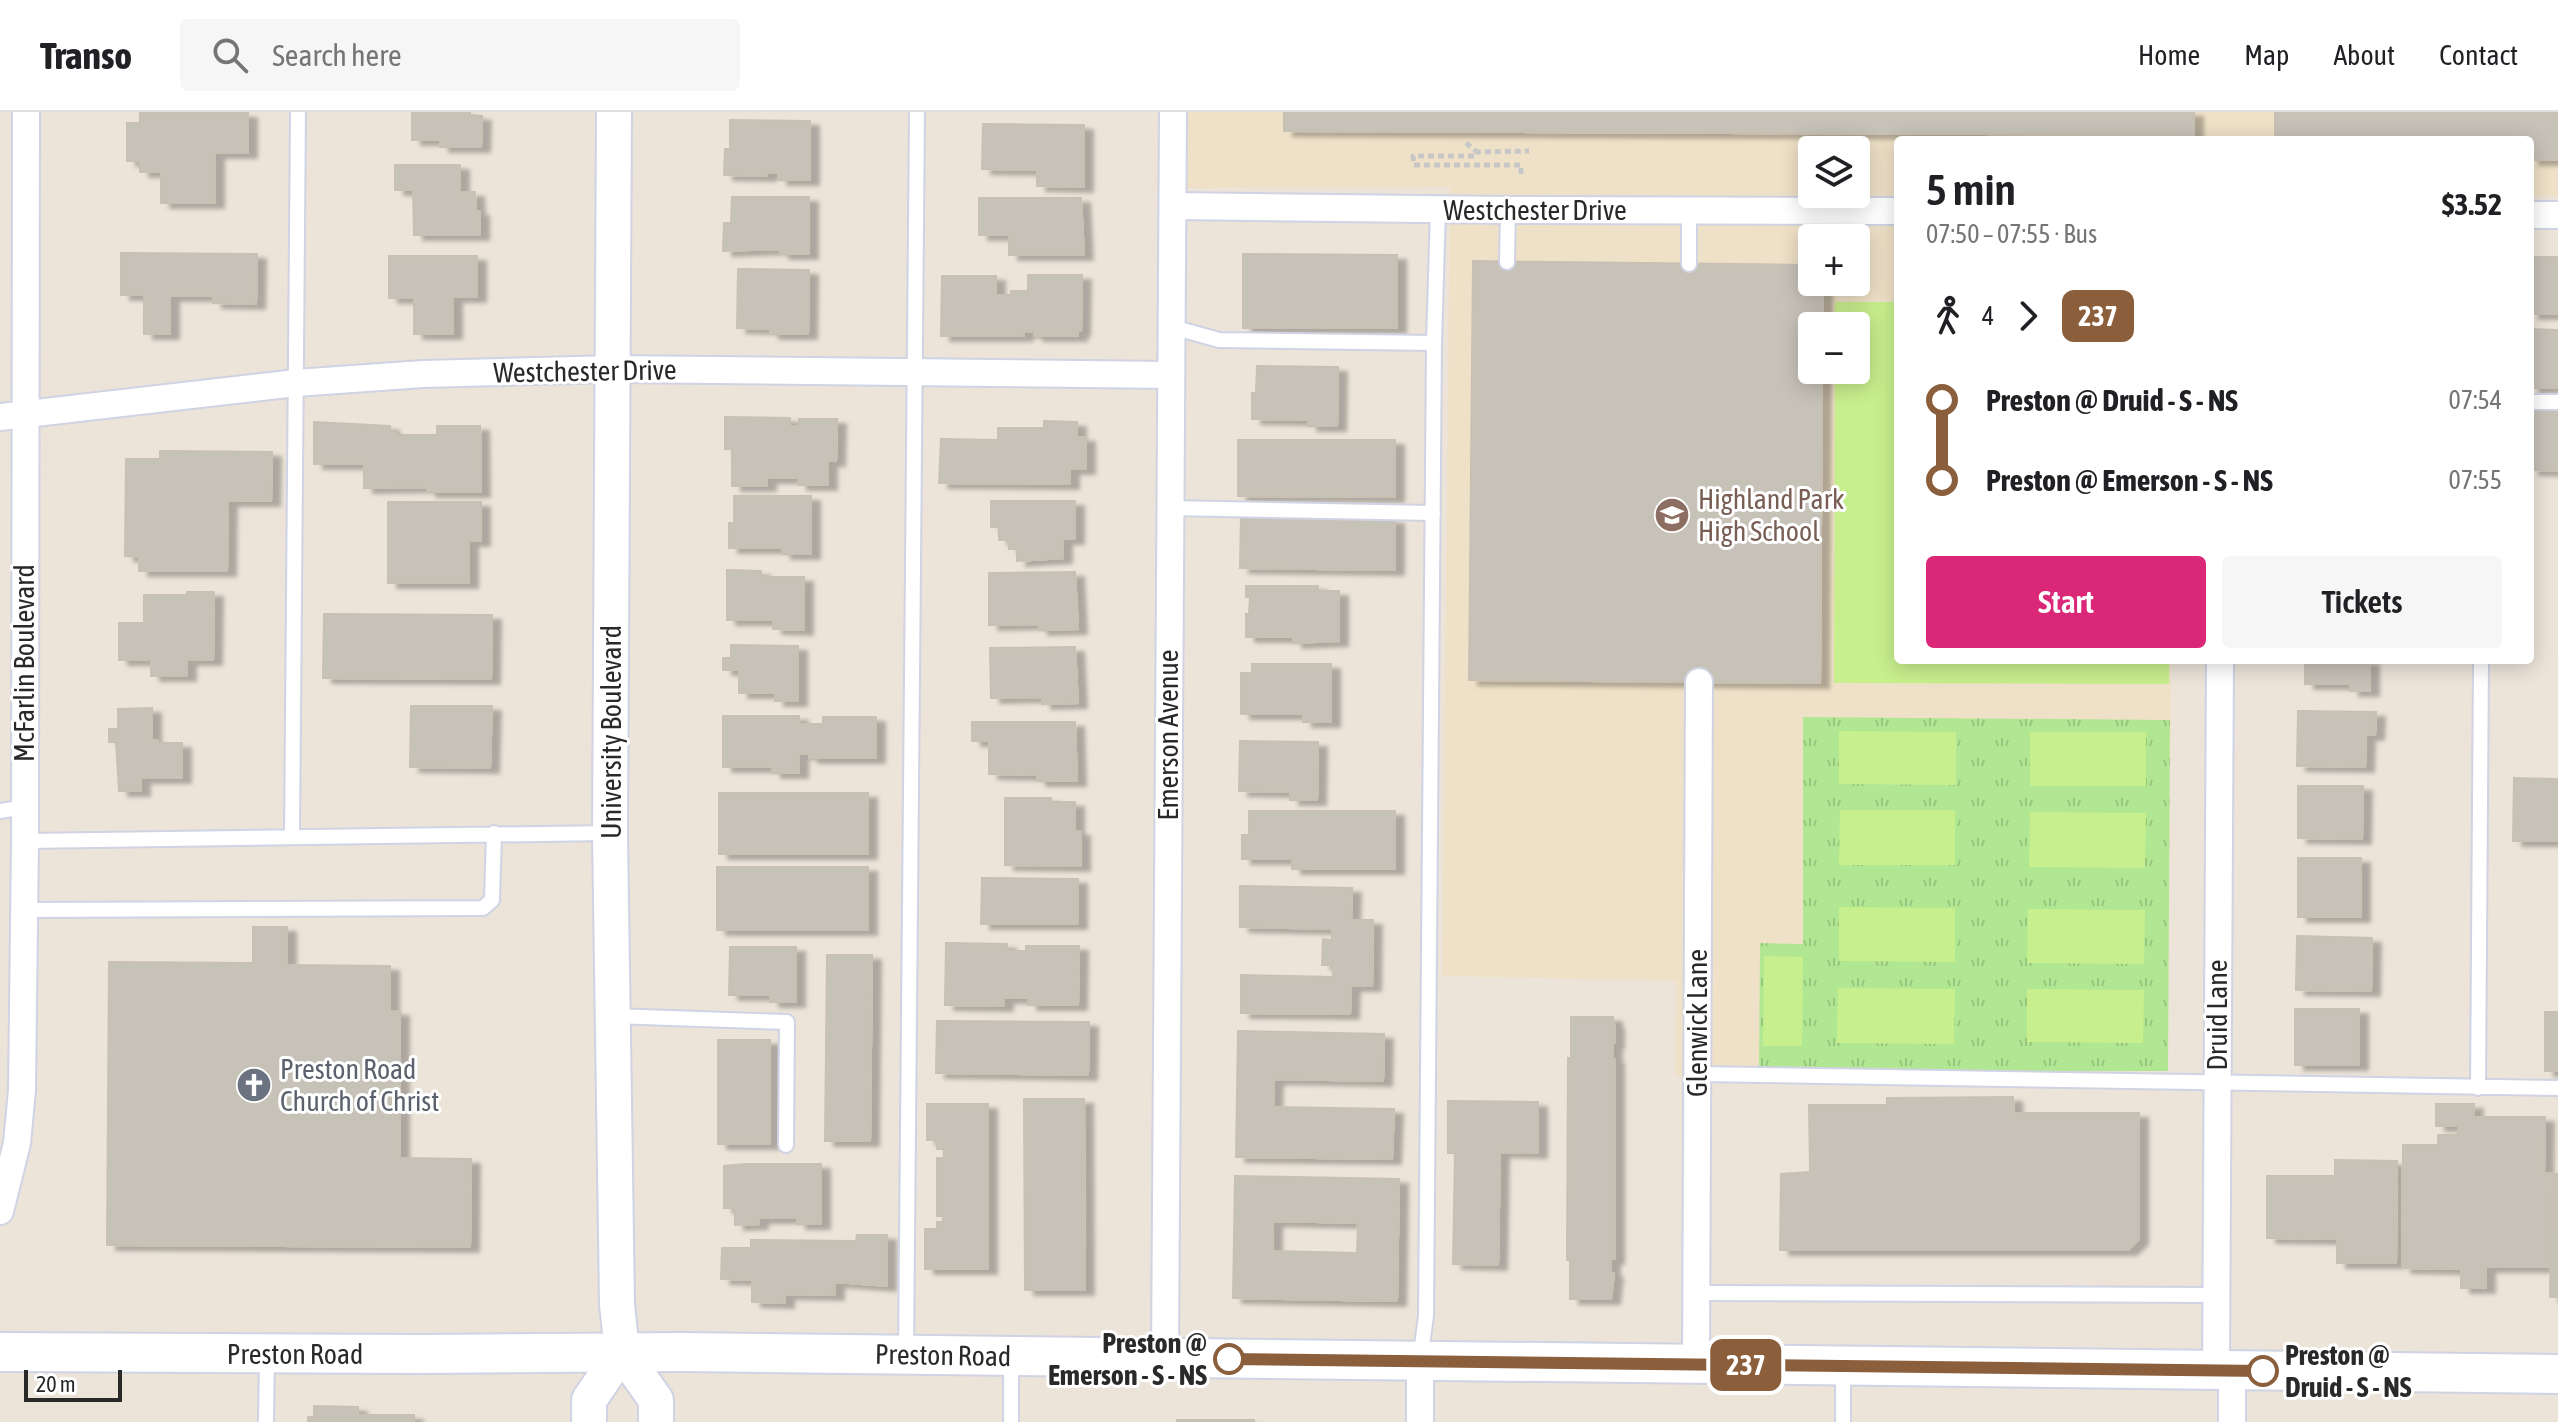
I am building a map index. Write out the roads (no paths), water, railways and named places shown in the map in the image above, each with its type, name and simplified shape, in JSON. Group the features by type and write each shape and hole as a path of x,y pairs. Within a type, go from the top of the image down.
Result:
{"main road":[{"name":"Preston Road","path":"0,1352 622,1352 2558,1374"}],"street":[{"name":"McFarlin Boulevard","path":"0,1211 17,1143 21,1103 25,841 12,809 12,415 26,112"},
{"name":"University Boulevard","path":"614,112 610,833 616,1290 622,1352 656,1400 656,1422"},
{"name":"Emerson Avenue","path":"1165,1358 1173,112"},
{"name":"Westchester Drive","path":"1173,206 1894,211"},
{"path":"2534,215 2558,215"},
{"name":"Westchester Drive","path":"12,415 296,383 423,374 613,369 1171,375"},
{"name":"Druid Lane","path":"2220,664 2217,1295 2232,1422"},
{"name":"Glenwick Lane","path":"1696,1364 1699,682"},
{"path":"589,1422 589,1400 622,1352"},
{"path":"1420,1361 1420,1422"}],"lane":[{"path":"292,836 298,112"},
{"path":"906,1355 917,112"},
{"path":"1420,1361 1426,1316 1434,343 1438,209"},
{"path":"1507,262 1508,210"},
{"path":"1689,210 1689,264"},
{"path":"1172,327 1219,340 1434,343"},
{"path":"2534,402 2558,402"},
{"path":"1170,508 1433,513"},
{"path":"2478,1088 2481,664"},
{"path":"24,910 483,908 492,900 494,833"},
{"path":"25,841 610,833"},
{"path":"612,1016 787,1022 786,1145"},
{"path":"1697,1074 2558,1088"},
{"path":"1697,1293 2217,1295"},
{"path":"266,1422 267,1353"},
{"path":"1011,1356 1011,1422"},
{"path":"1843,1366 1843,1422"}],"place":[{"name":"Highland Park High School","path":"1672,515"},
{"name":"Preston Road Church of Christ","path":"254,1085"},
{"name":"Preston @ Emerson - S - NS","path":"1229,1359"},
{"name":"Preston @ Druid - S - NS","path":"2263,1371"}]}
